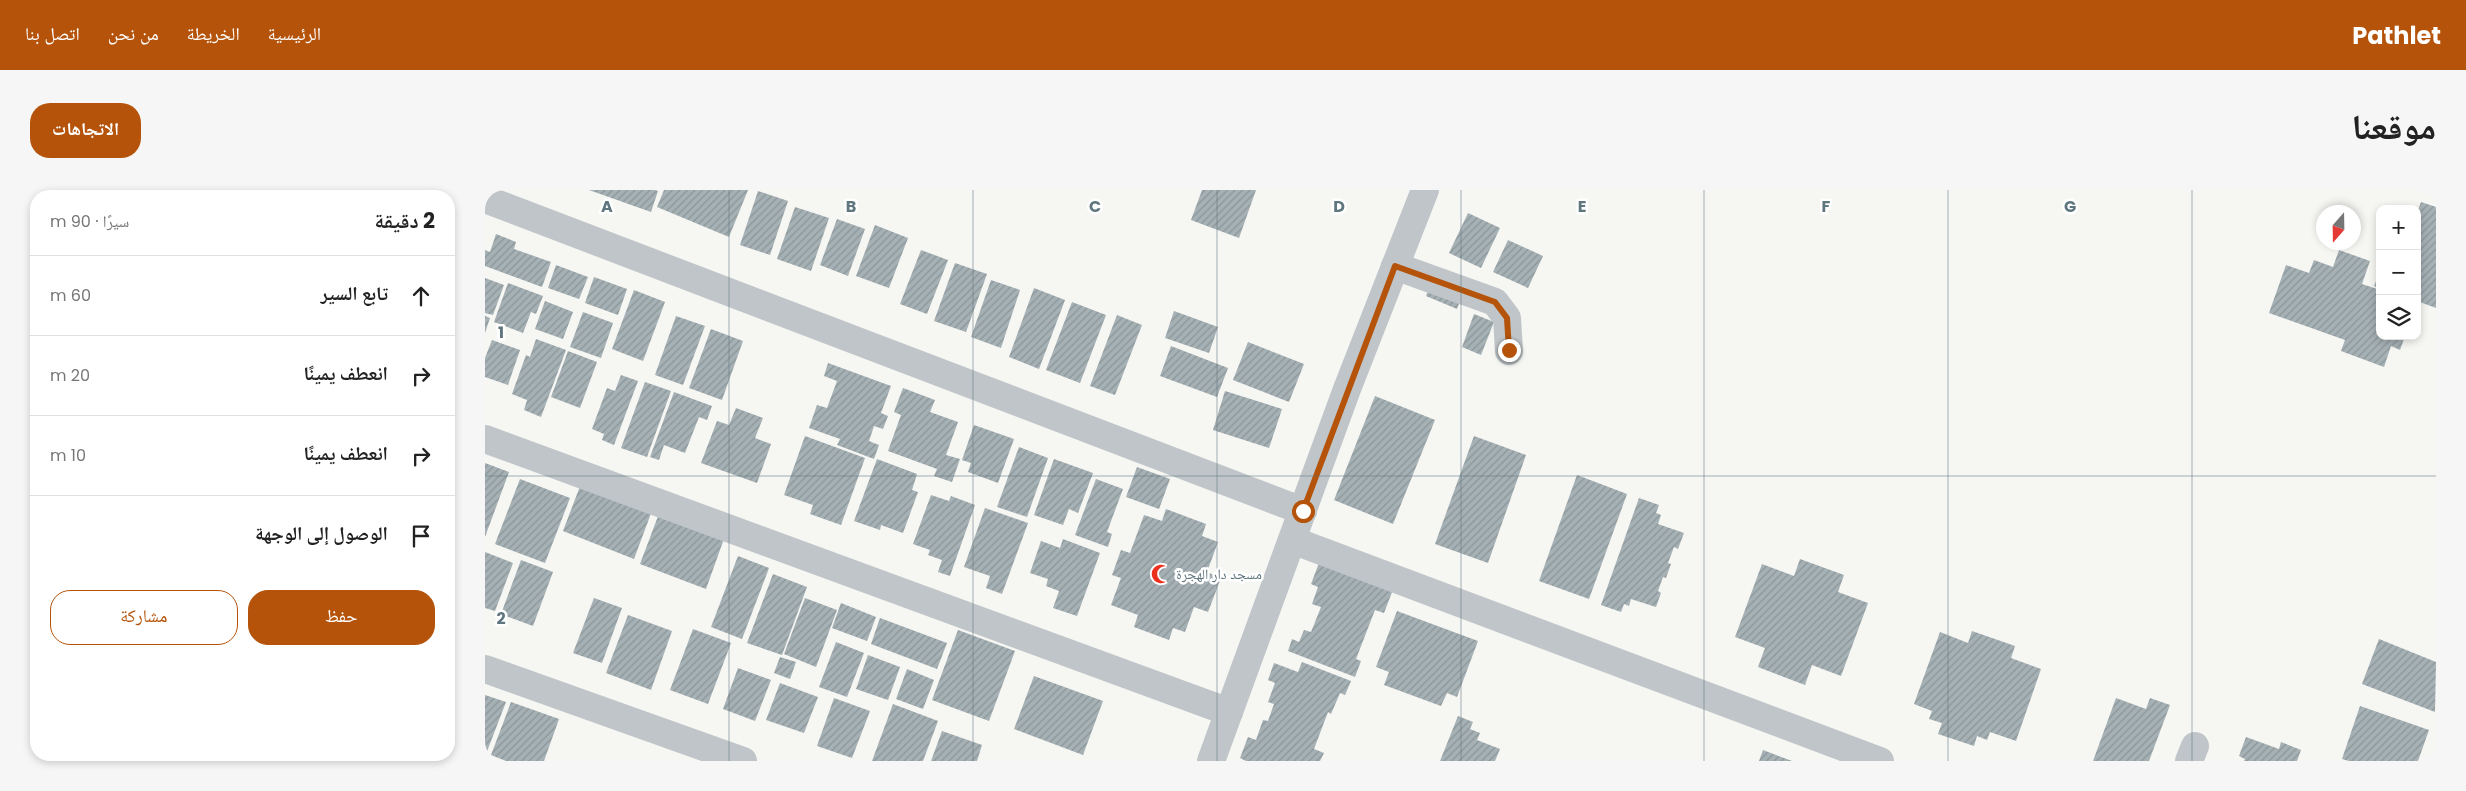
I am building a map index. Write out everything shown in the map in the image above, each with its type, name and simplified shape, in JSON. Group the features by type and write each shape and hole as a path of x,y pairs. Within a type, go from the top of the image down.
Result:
{"street":[{"path":"1211,761 1292,540 1425,190"},
{"path":"485,199 1303,511"},
{"path":"1395,266 1495,302 1507,318 1509,350"},
{"path":"485,439 1229,712"},
{"path":"1292,540 1879,761"},
{"path":"485,669 743,761"}],"building":[{"path":"589,190 655,190 658,191 651,212"},
{"path":"664,190 748,190 729,237 657,207"},
{"path":"1202,190 1256,190 1239,238 1191,220"},
{"path":"758,191 788,201 770,255 740,245"},
{"path":"2421,202 2436,207 2436,308 2421,302"},
{"path":"795,207 829,218 811,271 777,259"},
{"path":"1468,213 1500,228 1481,268 1449,253"},
{"path":"837,219 865,229 848,276 820,265"},
{"path":"875,225 908,238 889,288 856,276"},
{"path":"496,234 516,242 514,249 551,262 542,287 485,266 485,250 490,252"},
{"path":"1508,240 1543,256 1528,288 1493,272"},
{"path":"921,250 948,260 927,314 900,304"},
{"path":"2339,250 2370,261 2362,284 2376,289 2376,340 2404,340 2400,350 2391,346 2384,367 2341,351 2345,340 2269,313 2286,265 2309,273 2314,260 2333,267"},
{"path":"955,263 987,274 966,332 934,321"},
{"path":"556,265 588,277 579,299 548,288"},
{"path":"594,277 627,289 618,315 585,303"},
{"path":"485,278 504,285 493,315 485,313"},
{"path":"991,280 1020,290 1001,348 971,337"},
{"path":"1432,280 1463,293 1457,309 1426,296"},
{"path":"508,283 543,296 536,314 531,312 523,333 494,322"},
{"path":"1034,288 1065,300 1039,369 1009,357"},
{"path":"634,290 665,302 643,361 612,349"},
{"path":"545,301 573,312 563,339 535,329"},
{"path":"1072,302 1106,315 1080,383 1046,370"},
{"path":"1174,311 1218,327 1209,353 1165,338"},
{"path":"583,312 613,323 601,358 570,347"},
{"path":"1474,314 1494,322 1481,355 1462,347"},
{"path":"1117,315 1142,325 1115,395 1090,386"},
{"path":"485,316 490,318 485,333"},
{"path":"676,316 705,326 683,385 655,375"},
{"path":"711,329 743,341 722,400 689,388"},
{"path":"536,339 566,350 541,417 524,410 527,400 512,394 526,355 530,357"},
{"path":"492,340 520,350 508,385 485,377 485,358"},
{"path":"1248,342 1304,364 1289,402 1233,380"},
{"path":"1171,346 1228,368 1217,397 1160,376"},
{"path":"568,351 597,362 580,408 551,397"},
{"path":"828,363 891,386 881,413 888,416 883,429 874,426 869,441 879,445 874,459 837,445 840,439 809,428 817,405 827,408 837,381 824,376"},
{"path":"621,375 638,381 614,445 602,440 604,434 592,429 607,388 615,391"},
{"path":"645,382 671,391 647,457 621,448"},
{"path":"903,388 935,400 930,412 958,422 946,455 960,459 952,482 934,476 937,469 888,451 901,415 894,412"},
{"path":"1225,391 1282,409 1269,448 1213,430"},
{"path":"674,392 712,406 707,420 699,417 685,453 664,445 659,460 650,457"},
{"path":"1375,396 1435,420 1393,524 1334,500"},
{"path":"736,408 763,418 755,438 771,444 757,483 701,463 717,421 729,425"},
{"path":"974,425 1014,439 998,483 968,472 971,463 962,460"},
{"path":"805,436 865,458 841,525 810,514 813,505 784,495"},
{"path":"1474,436 1526,455 1488,563 1435,544"},
{"path":"1019,447 1048,458 1027,517 997,507"},
{"path":"877,459 917,474 912,490 918,492 903,533 881,525 880,530 854,521"},
{"path":"1054,459 1093,473 1078,513 1069,509 1063,525 1034,515"},
{"path":"485,463 509,472 485,537"},
{"path":"1137,467 1170,479 1159,509 1126,497"},
{"path":"1577,475 1627,494 1589,599 1539,581"},
{"path":"520,479 570,498 545,563 495,544"},
{"path":"1096,479 1123,489 1107,532 1112,534 1108,547 1075,535"},
{"path":"582,481 653,508 634,559 563,531"},
{"path":"931,495 949,501 951,496 975,505 950,576 938,572 942,560 928,555 930,550 913,544"},
{"path":"1639,498 1659,505 1656,513 1661,515 1658,524 1684,533 1678,549 1674,547 1668,563 1671,564 1666,578 1663,577 1658,591 1661,593 1656,607 1631,599 1629,606 1624,604 1621,612 1601,605"},
{"path":"985,508 1028,523 1002,594 986,588 990,576 964,567"},
{"name":"مسجد دار الهجرة","path":"1166,509 1206,524 1202,536 1218,542 1207,572 1221,578 1208,612 1194,607 1185,632 1173,628 1169,640 1134,627 1138,615 1111,605 1121,578 1112,575 1121,550 1130,553 1144,515 1162,521"},
{"path":"660,511 725,536 706,589 640,564"},
{"path":"1063,539 1100,553 1077,616 1053,608 1059,591 1046,586 1048,579 1030,573 1041,541 1060,548"},
{"path":"485,552 513,563 495,611 485,608"},
{"path":"738,556 769,568 742,639 711,627"},
{"path":"1800,559 1844,575 1838,592 1868,603 1841,676 1812,665 1805,685 1758,667 1765,648 1735,637 1762,564 1794,576"},
{"path":"521,560 553,572 533,626 501,614"},
{"path":"1319,563 1394,587 1384,613 1375,610 1356,659 1361,661 1355,677 1288,651 1292,639 1299,642 1304,630 1311,632 1321,607 1312,604 1318,587 1311,584"},
{"path":"773,574 807,587 782,655 747,643"},
{"path":"594,598 622,608 602,663 573,653"},
{"path":"805,598 837,610 816,667 784,654"},
{"path":"841,603 876,617 867,641 832,628"},
{"path":"1397,611 1478,641 1457,697 1447,693 1441,706 1384,685 1389,672 1376,667"},
{"path":"628,615 672,631 651,690 606,673"},
{"path":"880,618 947,643 937,669 871,644"},
{"path":"693,629 731,643 708,704 670,690"},
{"path":"958,630 1015,651 989,721 932,700"},
{"path":"1972,631 2015,646 2011,658 2041,669 2016,741 1990,732 1987,740 1977,736 1974,746 1938,734 1942,723 1929,719 1932,711 1914,704 1940,632 1968,643"},
{"path":"2379,639 2436,662 2435,712 2362,684"},
{"path":"836,642 864,653 847,697 819,687"},
{"path":"868,655 900,667 888,700 856,689"},
{"path":"780,657 796,662 790,679 774,673"},
{"path":"1302,662 1351,681 1345,695 1340,693 1331,714 1328,712 1314,749 1324,753 1320,761 1246,761 1240,758 1248,737 1256,740 1263,720 1268,721 1274,704 1268,702 1275,683 1268,680 1274,663 1298,672"},
{"path":"738,668 771,680 755,721 723,709"},
{"path":"907,669 934,680 923,709 896,699"},
{"path":"1034,676 1103,701 1083,755 1014,729"},
{"path":"780,683 818,697 804,733 766,720"},
{"path":"485,695 506,702 486,754 485,753"},
{"path":"834,698 870,711 852,758 817,746"},
{"path":"2116,698 2146,709 2150,698 2170,705 2149,761 2093,761"},
{"path":"511,702 559,719 544,761 506,761 491,755"},
{"path":"893,704 938,721 923,761 872,761"},
{"path":"2360,706 2429,730 2418,761 2349,761 2342,759"},
{"path":"1458,716 1473,722 1470,729 1480,733 1477,740 1500,749 1495,761 1440,761"},
{"path":"942,731 982,745 977,761 931,761"},
{"path":"2246,737 2279,749 2281,742 2301,750 2297,761 2244,761 2245,759 2239,756"},
{"path":"1763,750 1792,761 1759,761"}],"place":[{"name":"مسجد دار الهجرة","path":"1161,574"}],"route":[{"path":"1303,511 1347,389 1395,266 1495,302 1507,318 1509,350"}]}
